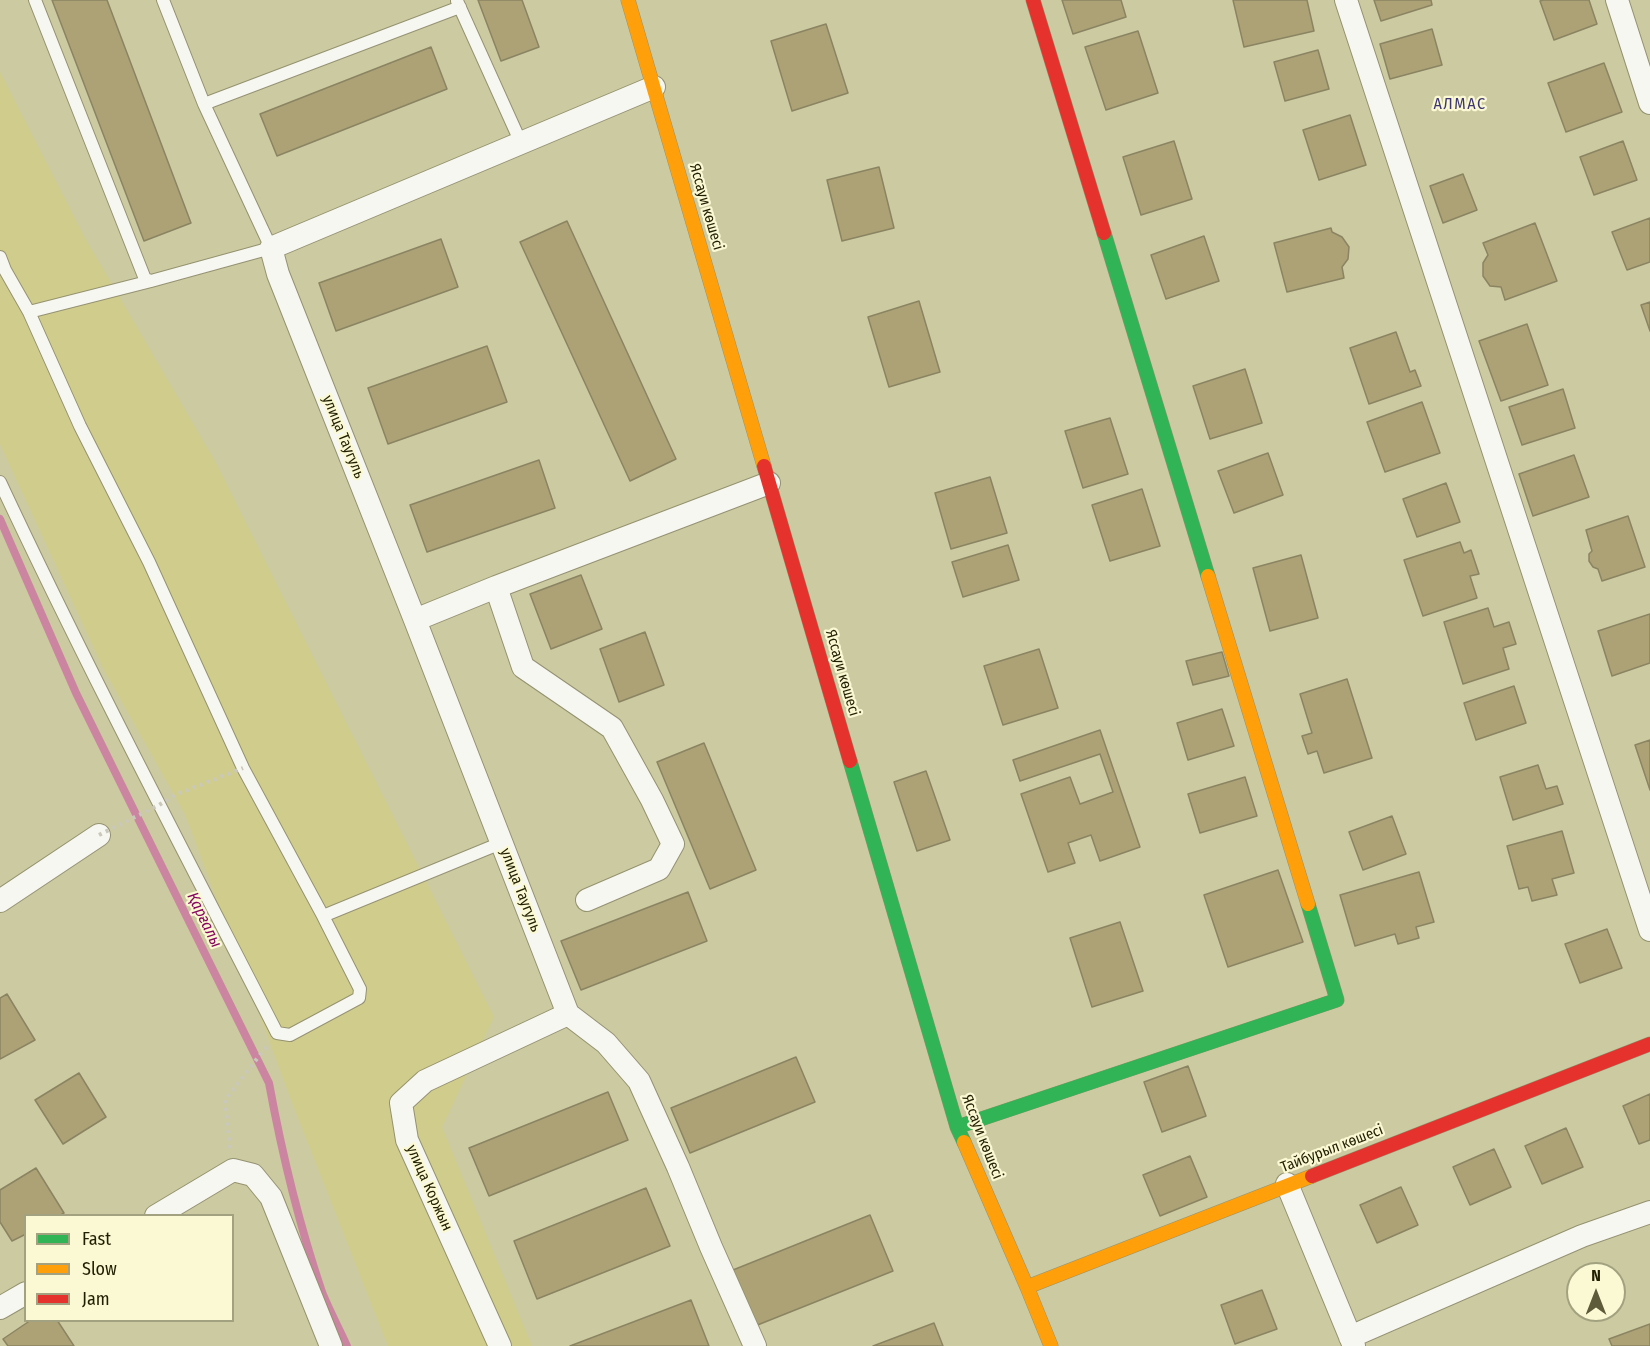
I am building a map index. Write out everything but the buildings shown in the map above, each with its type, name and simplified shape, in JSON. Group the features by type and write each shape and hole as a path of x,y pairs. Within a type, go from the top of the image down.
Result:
{"street":[{"name":"Яссауи көшесі","path":"628,0 957,1126 1052,1346"},
{"path":"957,1126 1337,1000 1033,0"},
{"path":"1346,0 1650,930"},
{"path":"1617,0 1650,103"},
{"path":"271,248 654,87"},
{"name":"улица Таугуль","path":"271,248 278,274 416,620 568,1014"},
{"path":"416,620 496,587 769,483"},
{"path":"496,587 523,667 612,728 652,800 673,844 659,869 587,900"},
{"path":"0,901 99,835"},
{"path":"568,1014 606,1043 639,1081 755,1346"},
{"name":"улица Коржын","path":"500,1346 407,1140 401,1103 425,1081 568,1014"},
{"name":"Тайбурыл көшесі","path":"1027,1287 1650,1044"},
{"path":"158,1214 233,1170 253,1174 271,1197 331,1346"},
{"path":"1287,1184 1352,1341 1582,1236 1650,1212"},
{"path":"0,1308 24,1294"}],"lane":[{"path":"34,0 145,279 151,281"},
{"path":"29,312 271,248 204,104 163,0"},
{"path":"204,104 458,4 521,143"},
{"path":"0,257 2,272 29,312 80,426 149,562 243,768 360,989 359,998 290,1035 277,1033 52,593 0,482"},
{"path":"323,916 501,843"}],"path":[{"path":"99,835 175,795 243,768"},
{"path":"233,1170 225,1100 277,1033"}],"shaded area":[{"path":"0,72 85,238 216,463 494,1017 442,1127 532,1346 388,1346 293,1105 185,814 104,670 0,444"}],"waterway":[{"name":"Қарғалы","path":"0,519 76,693 269,1083 285,1162 306,1241 322,1292 347,1346"}],"traffic: fast":[{"path":"1104,233 1208,576"},
{"path":"850,761 957,1127 964,1142"},
{"path":"957,1127 1337,1000 1308,904"}],"traffic: slow":[{"path":"628,0 764,466"},
{"path":"1208,576 1308,904"},
{"path":"964,1142 1051,1346"},
{"path":"1027,1287 1312,1176"}],"traffic: jam":[{"path":"1033,0 1104,233"},
{"path":"764,466 850,761"},
{"path":"1312,1176 1650,1044"}],"district":[{"name":"АЛМАС","path":"1460,105"}]}
